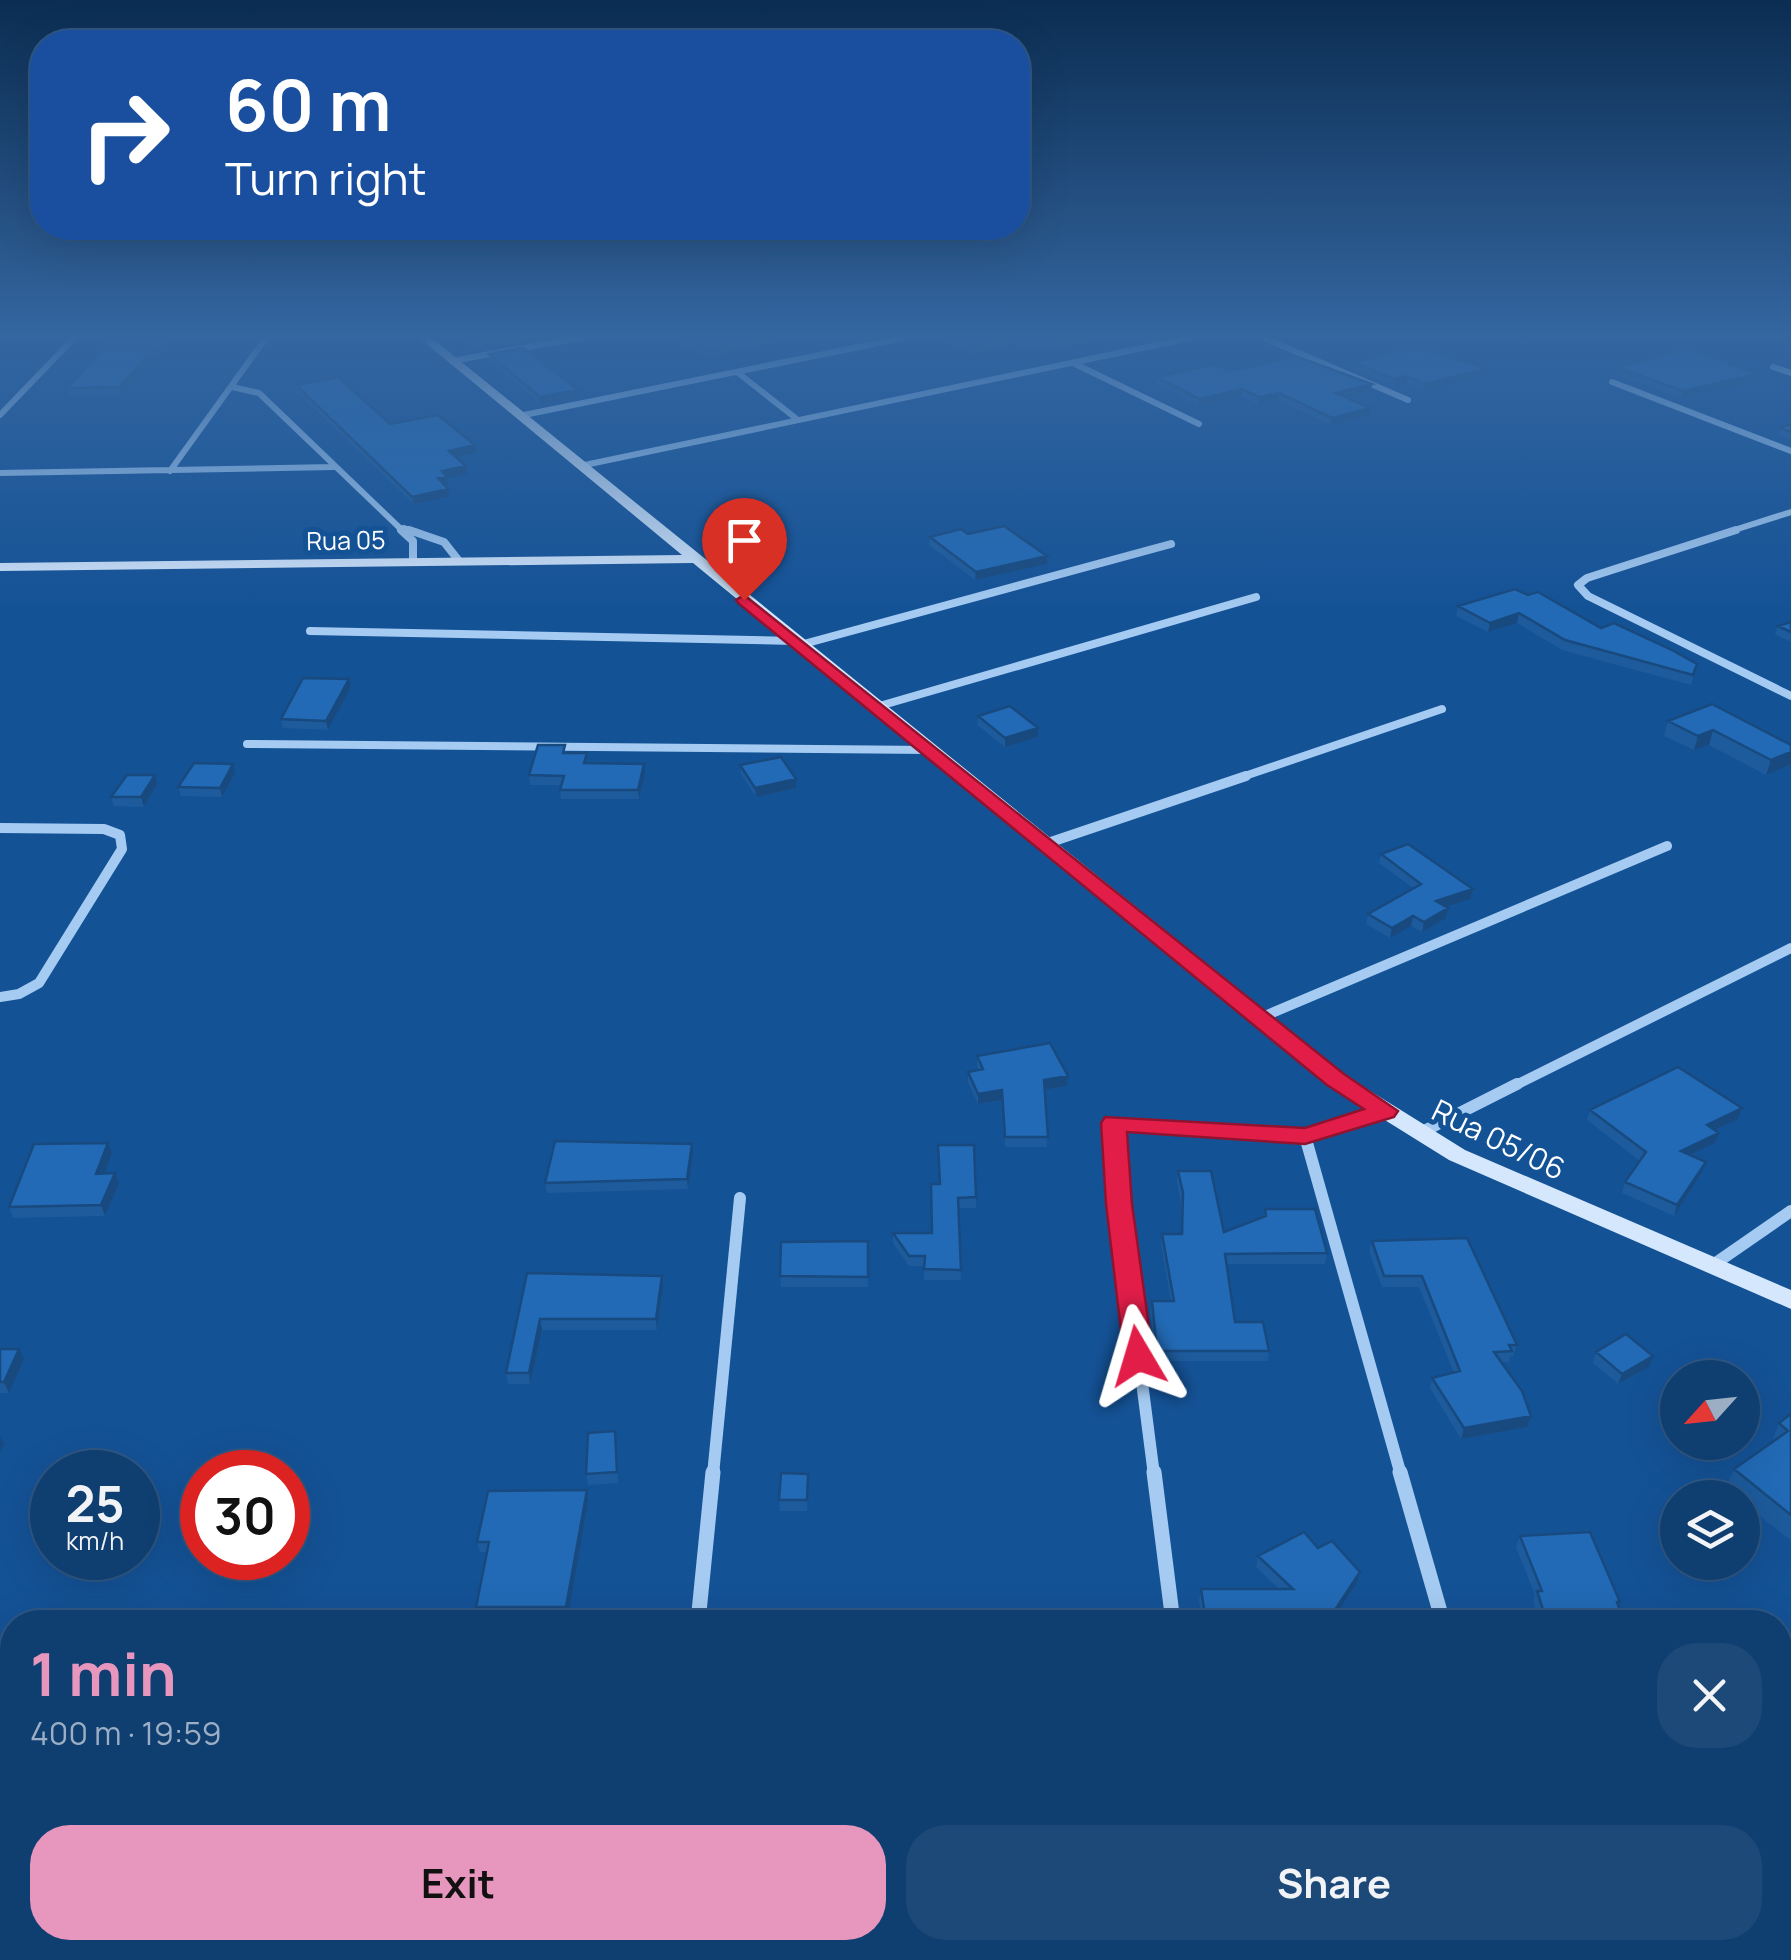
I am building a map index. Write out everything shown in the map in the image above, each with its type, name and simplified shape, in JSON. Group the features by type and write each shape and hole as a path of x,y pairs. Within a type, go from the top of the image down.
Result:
{"street":[{"path":"170,471 203,426"},
{"path":"292,426 413,541 413,562"},
{"name":"Rua 05/06","path":"532,426 1336,1079 1456,1155 1791,1300"},
{"path":"580,466 767,426"},
{"path":"1727,426 1791,451"},
{"path":"0,473 333,467"},
{"path":"1791,512 1587,578 1578,585 1588,596 1791,696"},
{"path":"397,526 441,540 456,552 459,562"},
{"path":"310,631 798,643 1171,544"},
{"name":"Rua 05","path":"0,567 693,559"},
{"path":"876,707 1256,596"},
{"path":"1045,844 1442,709"},
{"path":"247,744 929,750"},
{"path":"0,828 104,828 120,835 122,849 39,983 19,994 0,997"},
{"path":"1260,1018 1667,846"},
{"path":"1420,1133 1791,948"},
{"path":"1171,1610 1119,1204 1114,1123 1305,1136 1385,1111"},
{"path":"1305,1136 1440,1610"},
{"path":"699,1610 740,1198"},
{"path":"1712,1266 1791,1210"}],"building":[{"path":"339,426 452,426 475,445 449,451 466,466 442,471 447,477 438,478 448,489 412,497"},
{"path":"1004,526 1047,556 976,572 930,537 961,529 968,534"},
{"path":"1515,589 1528,595 1538,592 1601,628 1614,623 1670,649 1697,664 1693,675 1565,640 1519,613 1490,623 1458,606"},
{"path":"1791,622 1791,632 1778,626"},
{"path":"303,678 349,679 326,721 281,719"},
{"path":"1712,704 1791,745 1791,752 1771,760 1713,730 1698,736 1668,721"},
{"path":"1010,706 1038,728 1005,738 978,716"},
{"path":"538,745 565,745 563,753 587,753 584,763 644,764 638,790 560,790 564,776 529,775"},
{"path":"781,757 796,779 755,788 740,765"},
{"path":"194,763 233,764 220,788 178,787"},
{"path":"127,775 155,775 141,797 111,797"},
{"path":"1408,844 1473,889 1436,901 1448,908 1424,922 1413,916 1392,928 1368,914 1421,884 1381,854"},
{"path":"1050,1043 1068,1076 1044,1080 1048,1137 1005,1137 1002,1090 978,1094 968,1072 983,1069 977,1056"},
{"path":"1678,1067 1742,1108 1707,1125 1719,1133 1681,1151 1706,1162 1677,1205 1625,1182 1646,1152 1590,1110"},
{"path":"555,1141 692,1144 687,1179 545,1183"},
{"path":"108,1143 96,1174 115,1173 101,1205 9,1207 34,1144"},
{"path":"938,1145 974,1145 976,1197 958,1198 961,1270 924,1269 925,1256 909,1256 893,1233 932,1233 931,1184 940,1184"},
{"path":"1178,1171 1211,1171 1224,1232 1266,1216 1265,1209 1315,1209 1327,1253 1225,1254 1235,1322 1263,1322 1269,1351 1157,1351 1152,1301 1174,1301 1162,1234 1182,1234 1183,1193"},
{"path":"1467,1238 1517,1345 1509,1345 1512,1351 1494,1352 1522,1391 1531,1416 1464,1428 1432,1378 1460,1371 1422,1276 1384,1276 1372,1241"},
{"path":"868,1241 868,1277 780,1276 781,1242"},
{"path":"527,1273 662,1276 656,1319 540,1319 529,1373 506,1373"},
{"path":"1626,1334 1653,1356 1622,1374 1596,1352"},
{"path":"0,1349 19,1349 4,1382 0,1382"},
{"path":"1791,1414 1791,1515 1760,1490 1760,1480 1748,1480 1734,1469 1747,1460 1760,1460 1760,1451 1788,1431 1779,1423"},
{"path":"615,1431 617,1472 586,1474 588,1433"},
{"path":"781,1473 808,1474 807,1500 779,1500"},
{"path":"587,1490 566,1607 476,1607 489,1542 477,1542 488,1491"},
{"path":"1304,1532 1318,1548 1332,1541 1360,1572 1335,1610 1204,1610 1201,1589 1293,1589 1258,1556"},
{"path":"1590,1532 1620,1602 1620,1610 1543,1610 1537,1591 1542,1591 1520,1536"}],"route":[{"path":"744,600 1336,1079 1385,1111 1305,1136 1114,1123 1119,1204 1138,1356"}]}
